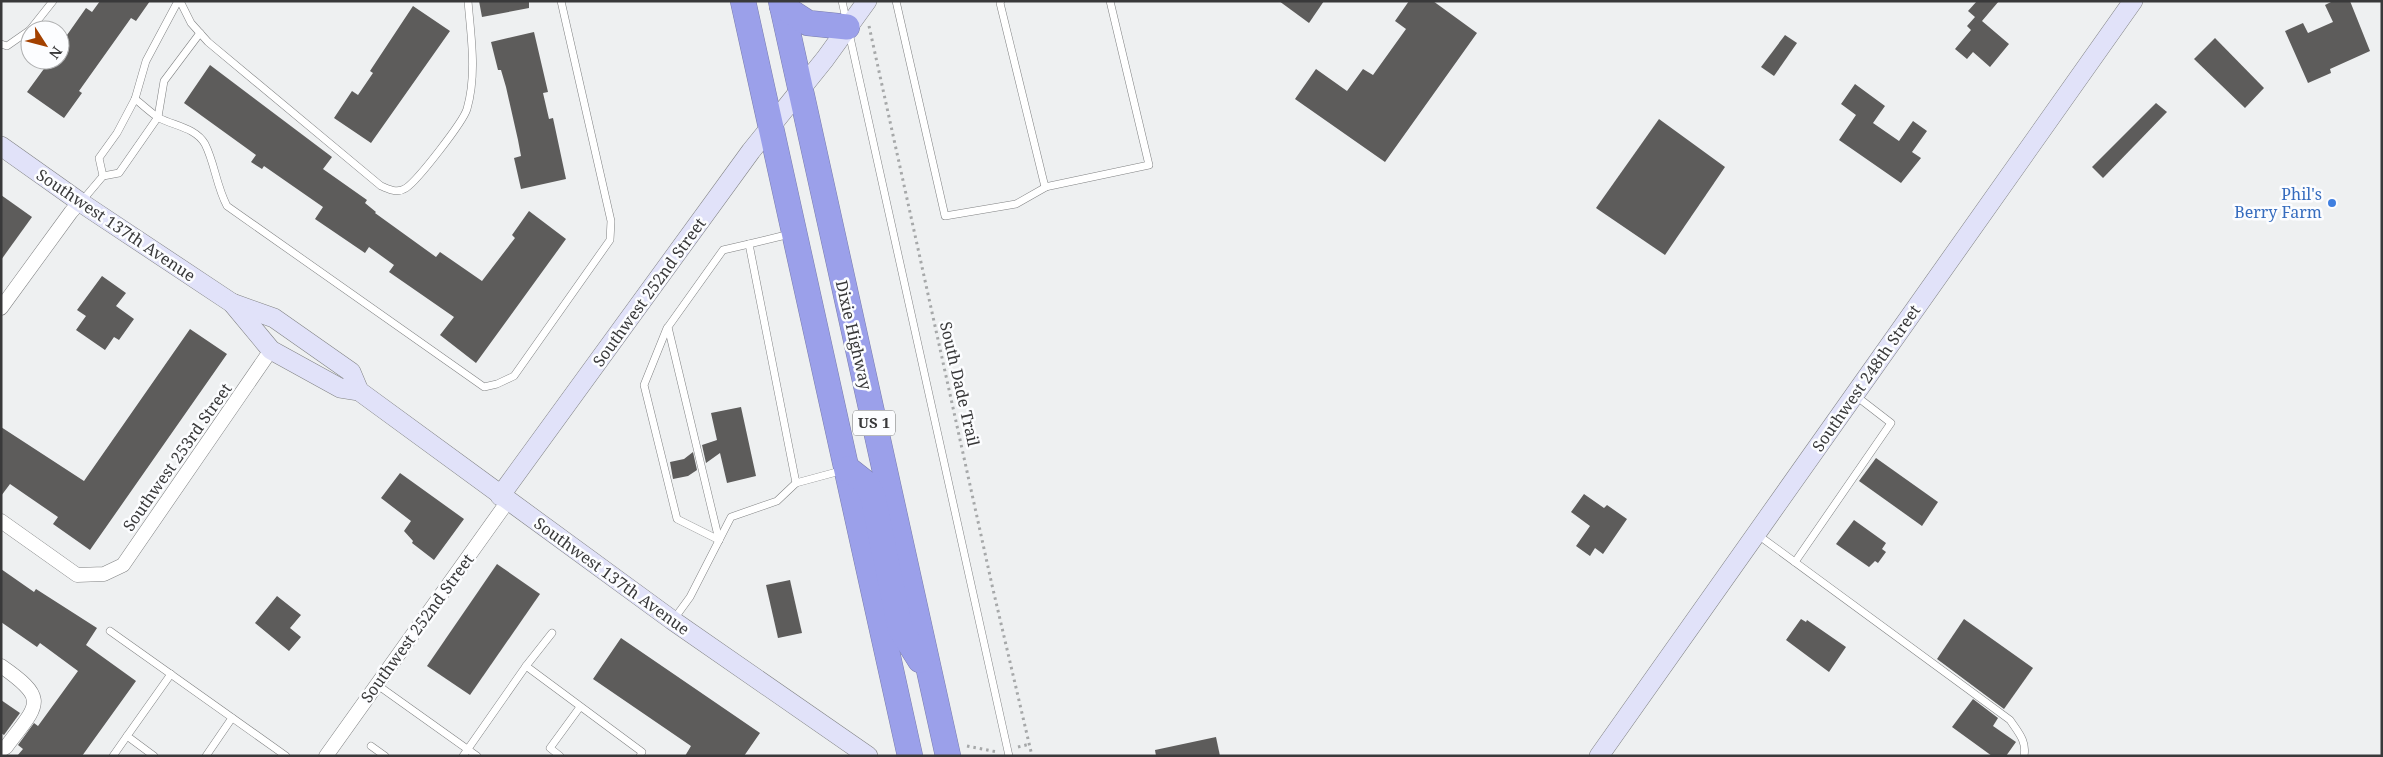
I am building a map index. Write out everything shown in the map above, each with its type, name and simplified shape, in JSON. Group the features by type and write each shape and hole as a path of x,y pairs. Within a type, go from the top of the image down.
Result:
{"highway":[{"name":"US 1","path":"744,1 910,756"},
{"path":"781,4 808,23 861,15"},
{"name":"Dixie Highway","path":"781,4 931,679 956,750"},
{"path":"848,469 867,484 873,497 900,628 931,679"}],"street":[{"name":"Southwest 248th Street","path":"1599,756 2133,1"},
{"name":"Southwest 252nd Street","path":"326,756 504,499 771,125 861,15"},
{"name":"Southwest 137th Avenue","path":"1,146 80,202 232,303 274,318 351,372 359,390 504,499 672,620 868,756"},
{"path":"1,308 80,202"},
{"name":"Southwest 137th Avenue","path":"232,303 271,350 340,388 359,390"},
{"name":"Southwest 253rd Street","path":"1,521 77,575 104,574 123,565 271,350"},
{"path":"1,666 24,682 34,697 29,716 6,747 1,750"}],"lane":[{"path":"38,20 53,1"},
{"path":"179,1 191,23 200,33 381,186 394,192 405,189 430,162 466,111 473,66 468,1"},
{"path":"103,176 99,158 117,133 135,99 146,61 179,1"},
{"path":"135,99 158,117 193,132 204,143 213,165 218,188 227,206 484,386 497,384 514,376 610,240 610,221 561,1"},
{"path":"842,1 861,15 1009,756"},
{"path":"896,1 946,216 1016,204 1046,187 1149,165 1110,1"},
{"path":"1001,1 1046,187"},
{"path":"80,202 103,176 119,173 158,117 164,81 200,33"},
{"path":"1,44 7,46 20,37"},
{"path":"719,540 677,520 644,385 668,327 723,250 795,233"},
{"path":"749,244 796,483"},
{"path":"668,327 719,540"},
{"path":"1796,562 1891,422 1854,395"},
{"path":"672,620 692,596 731,517 777,501 796,483 848,469"},
{"path":"1756,533 1932,665 2010,720 2022,736 2026,746 2024,756"},
{"path":"110,631 286,756"},
{"path":"463,756 526,666 552,633"},
{"path":"526,666 642,752 640,756"},
{"path":"113,756 171,674"},
{"path":"376,684 477,756"},
{"path":"560,756 550,748 580,707"},
{"path":"206,756 232,718"},
{"path":"127,736 154,756"},
{"path":"371,746 385,756"}],"path":[{"name":"South Dade Trail","path":"861,15 1032,756"},
{"path":"1018,747 1030,744"},
{"path":"956,750 996,752"}],"building":[{"path":"100,1 150,1 136,21 131,18 79,91 82,93 64,118 27,92 43,70 70,70 70,31 86,8 92,12"},
{"path":"479,1 529,1 529,8 482,17"},
{"path":"1279,1 1324,1 1309,23"},
{"path":"1409,1 1433,1 1477,33 1385,162 1295,99 1316,69 1347,91 1363,69 1373,75 1406,29 1395,21"},
{"path":"1977,1 1999,1 1982,21 2009,44 1990,67 1973,52 1967,59 1955,49 1971,30 1967,26 1975,17 1968,11"},
{"path":"2333,1 2350,1 2370,51 2330,69 2331,73 2308,83 2285,31 2303,23 2308,33 2333,22 2325,5"},
{"path":"413,6 450,31 371,143 334,118 352,91 358,95 373,73 370,71"},
{"path":"534,32 548,92 543,93 549,119 553,118 566,179 521,189 514,158 521,156 518,140 506,87 501,70 498,70 491,42"},
{"path":"1785,35 1797,43 1774,76 1761,67"},
{"path":"2215,38 2264,88 2245,108 2194,59"},
{"path":"210,65 332,157 323,169 367,200 365,203 375,213 436,257 440,252 482,281 515,238 512,235 529,211 566,239 476,363 440,335 454,317 389,272 394,265 369,247 365,253 315,219 323,207 264,166 262,169 251,162 256,155 184,103"},
{"path":"1855,84 1885,106 1873,123 1899,141 1913,121 1927,131 1912,152 1921,158 1901,183 1839,140 1856,115 1841,104"},
{"path":"2156,103 2167,112 2103,178 2092,167"},
{"path":"1659,119 1725,167 1665,255 1596,208"},
{"path":"1,195 32,217 1,260"},
{"path":"102,276 126,293 116,306 134,319 119,340 114,337 105,350 76,330 86,316 77,310"},
{"path":"190,329 227,354 90,550 53,524 58,517 10,484 1,496 1,427 84,481"},
{"path":"741,407 756,476 727,483 720,453 706,463 702,445 717,440 711,413"},
{"path":"693,452 697,470 688,476 673,479 670,462 684,459"},
{"path":"1876,458 1938,502 1922,526 1859,481"},
{"path":"400,473 464,519 434,560 412,543 413,541 404,531 411,521 381,498"},
{"path":"1584,494 1604,508 1607,505 1627,519 1603,554 1595,548 1590,556 1576,546 1590,526 1571,512"},
{"path":"1854,520 1886,543 1882,549 1886,552 1878,563 1875,561 1869,567 1836,544"},
{"path":"497,564 540,594 470,695 427,666"},
{"path":"1,569 34,592 36,589 97,628 86,645 136,681 82,756 17,756 23,749 18,745 34,723 38,726 78,671 40,643 37,647 1,622"},
{"path":"790,580 802,633 778,638 766,585"},
{"path":"277,596 301,615 290,628 301,637 289,651 255,623"},
{"path":"1801,619 1806,622 1807,620 1846,647 1829,672 1786,640"},
{"path":"1964,619 2033,668 2004,709 1937,659"},
{"path":"621,638 760,733 744,756 685,756 691,746 593,679"},
{"path":"1973,699 1998,718 1993,726 2016,742 2006,756 1992,756 1952,727"},
{"path":"1,700 20,713 4,735 1,733"},
{"path":"1216,737 1220,756 1156,756 1155,750"}],"place":[{"name":"Phil's Berry Farm","path":"2332,203"}]}
